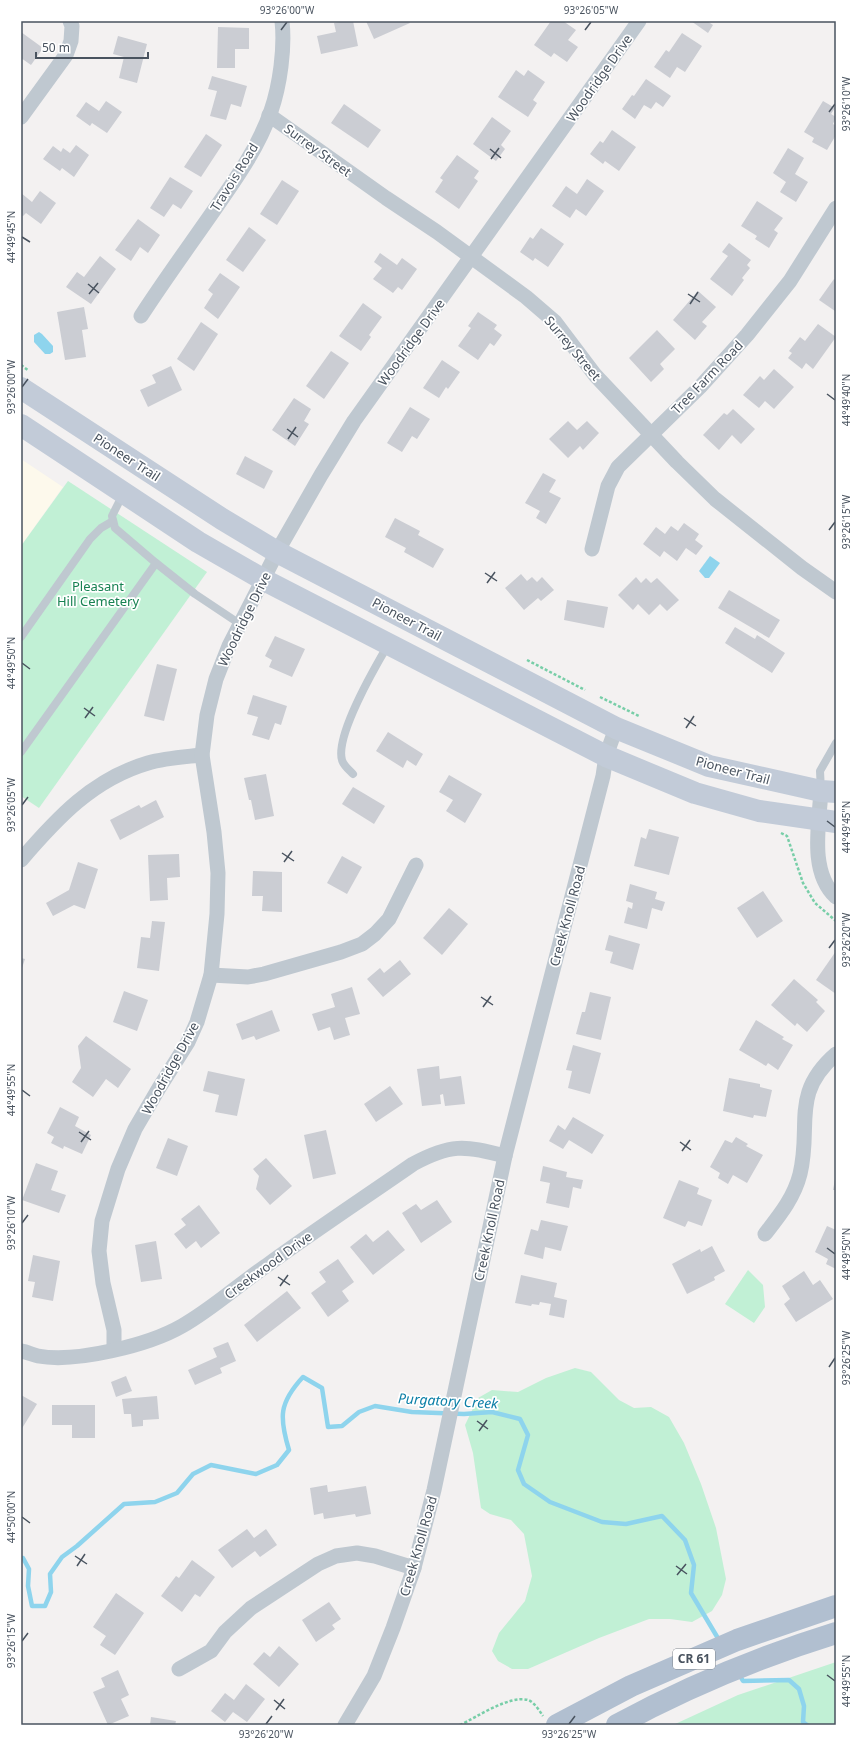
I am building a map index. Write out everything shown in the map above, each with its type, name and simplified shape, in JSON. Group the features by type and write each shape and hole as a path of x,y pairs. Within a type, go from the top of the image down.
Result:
{"main road":[{"name":"Pioneer Trail","path":"27,380 215,514 277,552 616,728 709,766 828,792"},
{"path":"21,425 198,542 264,580 606,756 695,793 758,810 827,821"},
{"name":"CR 61","path":"551,1722 737,1640 836,1606"},
{"name":"CR 61","path":"617,1725 653,1705 789,1648 836,1633"}],"street":[{"path":"21,117 66,55 71,41 72,26 70,21"},
{"name":"Travois Road","path":"141,316 236,180 256,146 270,115 280,71 283,32 282,21"},
{"name":"Woodridge Drive","path":"114,1349 114,1330 103,1283 99,1251 102,1221 118,1169 135,1129 188,1042 197,1022 211,975 217,914 218,873 214,832 202,755 207,715 216,679 240,624 264,580 277,552 354,421 639,21"},
{"name":"Surrey Street","path":"270,115 472,257 526,297 555,322 595,375 715,499 802,568 836,592"},
{"name":"Tree Farm Road","path":"592,549 601,506 608,486 618,467 700,387 747,335 790,281 836,208"},
{"name":"Creek Knoll Road","path":"345,1725 374,1676 414,1568 434,1490 446,1427 505,1156 601,784 606,756 616,728"},
{"path":"21,860 58,819 102,782 125,771 148,763 202,755"},
{"path":"828,792 827,821 818,861 823,878 831,893 836,897"},
{"path":"211,975 248,977 264,974 341,952 362,944 376,934 389,919 416,865"},
{"path":"765,1234 785,1209 794,1192 800,1174 803,1156 806,1102 813,1081 824,1065 836,1054"},
{"name":"Creekwood Drive","path":"21,1351 39,1356 66,1357 92,1355 155,1340 182,1327 202,1314 271,1262 413,1164 430,1155 444,1149 463,1147 485,1150 505,1156"},
{"path":"179,1669 210,1650 225,1632 251,1608 318,1564 336,1556 357,1553 375,1556 414,1568"}],"lane":[{"path":"123,493 112,516 115,528 156,564 195,594 240,624"},
{"path":"21,638 90,539 101,528 113,521"},
{"path":"21,752 156,564"},
{"path":"352,774 342,761 341,747 351,717 389,644"},
{"path":"828,792 820,771 836,743"}],"path":[{"path":"21,365 27,380"},
{"path":"525,658 589,692"},
{"path":"595,695 644,718"},
{"path":"775,830 787,836 803,883 815,903 836,921"},
{"path":"460,1725 516,1699 529,1700 551,1722"}],"shaded area":[{"path":"21,459 63,487 21,546"}],"green space":[{"name":"Pleasant Hill Cemetery","path":"68,481 207,572 39,808 21,796 21,546"},
{"path":"748,1270 763,1285 765,1307 754,1323 725,1304"},
{"path":"575,1368 591,1372 619,1400 634,1408 651,1407 669,1417 684,1443 701,1484 716,1528 726,1579 722,1595 712,1611 692,1622 670,1619 649,1619 599,1638 528,1669 512,1669 498,1661 492,1651 499,1633 525,1601 532,1576 524,1534 511,1520 490,1514 481,1508 473,1453 465,1425 478,1398 492,1390 518,1392 546,1378"},
{"path":"836,1662 836,1725 673,1725 738,1695"}],"water":[{"path":"39,332 53,346 53,352 50,354 45,354 34,342 34,335"},
{"path":"710,556 720,563 709,578 705,578 699,571"}],"building":[{"path":"353,21 358,46 321,54 317,36 336,32 334,23"},
{"path":"366,21 409,21 410,23 374,39"},
{"path":"551,21 563,21 576,30 568,40 578,47 567,62 554,53 551,57 534,45"},
{"path":"691,21 707,21 713,25 708,33"},
{"path":"218,27 249,28 249,49 235,49 235,68 217,68"},
{"path":"21,32 43,48 31,65 21,58"},
{"path":"682,33 702,46 685,72 677,67 670,78 654,67 666,50 669,52"},
{"path":"118,36 147,44 137,83 119,78 124,57 113,54"},
{"path":"516,70 524,76 528,70 545,82 533,100 537,103 528,117 498,97"},
{"path":"212,76 247,86 241,107 231,104 226,120 210,116 217,91 208,89"},
{"path":"646,79 671,96 663,107 656,102 651,109 644,105 635,119 622,109 632,95 634,96"},
{"path":"106,101 122,112 107,133 92,123 90,126 76,116 86,102 99,111"},
{"path":"823,101 835,108 831,114 836,117 833,124 836,126 836,135 827,150 812,142 814,138 804,132"},
{"path":"344,104 381,130 368,148 331,123"},
{"path":"492,117 511,131 501,145 505,149 496,161 473,144"},
{"path":"612,130 636,147 619,171 605,161 603,164 590,154 600,141 603,143"},
{"path":"206,134 222,145 201,177 184,167"},
{"path":"76,145 89,155 74,177 62,168 60,171 43,159 53,146 61,152 63,148 70,153"},
{"path":"788,148 804,158 795,174 808,182 796,202 780,192 786,182 773,173"},
{"path":"457,155 479,171 474,178 478,181 459,209 435,192 443,180 440,178"},
{"path":"170,177 193,191 181,209 173,204 164,217 150,208"},
{"path":"587,179 604,191 586,216 576,209 570,218 552,206 566,186 577,194"},
{"path":"282,180 299,191 277,225 260,214"},
{"path":"40,191 56,203 41,224 26,213 23,216 21,215 21,193 32,202"},
{"path":"757,201 783,218 774,230 778,233 769,248 755,239 757,236 741,226"},
{"path":"138,219 160,235 148,253 140,247 131,261 115,250"},
{"path":"249,227 266,240 243,272 226,260"},
{"path":"541,228 564,244 548,267 535,258 533,261 520,252 530,237 533,239"},
{"path":"729,243 751,260 747,265 750,268 742,278 744,280 732,296 710,279 728,256 722,252"},
{"path":"380,253 397,265 402,258 417,269 402,290 398,287 393,293 373,279 382,268 374,262"},
{"path":"100,256 116,269 91,304 66,287 77,272 84,277"},
{"path":"220,273 240,287 218,319 204,308 213,294 208,290"},
{"path":"834,279 836,280 835,311 819,300"},
{"path":"698,291 716,307 702,322 707,326 695,340 673,320"},
{"path":"363,303 382,317 369,335 371,337 361,351 339,336"},
{"path":"84,307 88,329 82,330 86,357 65,360 57,312"},
{"path":"478,312 497,325 494,329 502,335 494,346 490,343 478,360 458,346 471,328 468,326"},
{"path":"201,322 218,334 194,371 177,359"},
{"path":"818,324 836,337 813,369 806,363 802,369 788,358 792,353 789,351 800,337 805,341"},
{"path":"657,330 675,349 660,364 664,369 651,382 629,358"},
{"path":"331,351 349,363 324,399 306,386"},
{"path":"442,360 460,372 448,389 446,387 439,398 423,388"},
{"path":"171,366 182,390 148,407 140,390 156,383 152,375"},
{"path":"774,369 794,387 774,409 765,401 759,408 743,395 760,376 764,380"},
{"path":"294,398 311,409 304,421 309,424 295,446 272,430"},
{"path":"410,407 430,419 417,439 412,436 402,452 387,443"},
{"path":"733,409 755,429 741,444 732,435 719,450 703,435 724,413 727,415"},
{"path":"568,421 577,430 587,421 599,433 583,450 580,446 568,458 549,439"},
{"path":"245,456 273,471 264,489 236,474"},
{"path":"543,473 556,480 549,492 561,498 546,524 536,518 540,511 525,503"},
{"path":"395,518 420,531 418,535 444,549 433,568 404,552 406,548 385,537"},
{"path":"684,523 699,534 695,540 703,546 696,555 686,548 677,561 664,551 660,557 643,544 656,527 665,534 671,526 678,531"},
{"path":"521,574 527,581 532,577 537,582 542,577 554,590 541,601 538,598 524,610 505,588"},
{"path":"636,577 641,583 646,578 651,583 657,578 679,600 667,611 660,604 649,615 638,604 633,610 618,595"},
{"path":"729,590 780,620 769,638 718,608"},
{"path":"567,600 608,607 604,628 564,620"},
{"path":"735,627 755,639 757,635 785,653 772,673 725,643"},
{"path":"275,636 305,649 292,677 269,667 272,660 265,656"},
{"path":"157,664 177,669 164,721 144,716"},
{"path":"253,695 287,706 281,725 275,723 269,740 252,735 258,717 247,714"},
{"path":"388,732 423,754 416,766 407,760 403,768 376,751"},
{"path":"266,774 274,816 255,820 244,778"},
{"path":"449,775 482,794 465,823 446,811 453,800 439,792"},
{"path":"353,787 385,806 374,824 342,804"},
{"path":"156,800 164,817 120,840 110,820 139,805 141,808"},
{"path":"649,829 679,837 669,875 634,866 641,837 646,839"},
{"path":"179,854 180,877 167,878 168,900 150,901 148,855"},
{"path":"342,856 362,867 347,894 327,883"},
{"path":"78,862 98,869 85,909 74,905 53,916 46,903 69,890"},
{"path":"253,871 282,872 282,912 262,911 263,896 252,896"},
{"path":"630,884 657,892 655,899 665,902 662,911 652,908 647,929 624,923 628,907 632,909 633,903 626,901"},
{"path":"763,891 783,921 757,938 737,908"},
{"path":"449,908 468,924 442,955 423,938"},
{"path":"152,921 165,922 159,971 137,968 141,937 150,938"},
{"path":"609,935 640,944 633,970 610,963 613,952 605,950"},
{"path":"836,951 836,994 816,980"},
{"path":"21,958 25,959 21,971"},
{"path":"400,960 411,974 383,997 367,979 380,968 384,973"},
{"path":"794,979 818,1000 816,1002 825,1011 807,1032 797,1023 795,1026 771,1005"},
{"path":"352,987 360,1014 345,1018 350,1035 334,1040 330,1027 318,1031 312,1014 335,1007 331,994"},
{"path":"124,991 148,1000 137,1031 113,1022"},
{"path":"590,992 611,997 601,1040 576,1034 582,1012 585,1012"},
{"path":"272,1010 280,1031 256,1040 254,1036 242,1040 236,1024"},
{"path":"756,1020 784,1037 782,1039 793,1045 778,1070 768,1063 766,1066 739,1050"},
{"path":"86,1036 131,1069 118,1088 106,1079 93,1097 72,1082 81,1068 78,1046"},
{"path":"573,1045 601,1053 590,1094 568,1088 572,1071 566,1070"},
{"path":"439,1066 440,1079 461,1076 465,1104 445,1106 443,1094 440,1095 441,1104 422,1106 417,1069"},
{"path":"208,1071 245,1079 237,1116 215,1112 219,1095 203,1091"},
{"path":"729,1078 760,1084 760,1087 772,1090 766,1117 754,1115 753,1118 723,1111"},
{"path":"390,1086 403,1104 376,1122 364,1104"},
{"path":"60,1107 79,1117 75,1126 91,1135 82,1154 64,1146 63,1149 51,1143 54,1137 47,1133"},
{"path":"573,1117 604,1135 592,1154 569,1140 563,1149 549,1141 558,1125 565,1130"},
{"path":"326,1130 336,1174 313,1179 304,1135"},
{"path":"736,1137 748,1144 746,1146 763,1155 747,1183 733,1175 728,1184 718,1178 720,1173 710,1167 725,1140 732,1143"},
{"path":"168,1138 188,1146 177,1176 156,1168"},
{"path":"266,1158 292,1186 270,1205 256,1189 259,1176 253,1169"},
{"path":"36,1163 58,1171 51,1190 66,1195 59,1213 22,1200"},
{"path":"543,1166 567,1172 566,1177 583,1180 581,1189 573,1187 569,1208 546,1203 550,1183 540,1181"},
{"path":"835,1179 836,1190 833,1190"},
{"path":"679,1180 699,1188 697,1194 712,1200 702,1226 688,1221 685,1227 663,1218"},
{"path":"437,1200 452,1222 421,1243 402,1213 416,1204 421,1210"},
{"path":"199,1205 220,1233 201,1248 196,1241 186,1249 174,1234 186,1225 181,1219"},
{"path":"541,1220 568,1226 561,1251 545,1247 543,1259 524,1254 531,1229 538,1231"},
{"path":"827,1226 836,1230 836,1269 826,1264 828,1259 815,1252"},
{"path":"388,1230 405,1250 373,1275 350,1247 366,1234 373,1242"},
{"path":"156,1241 162,1279 141,1282 135,1245"},
{"path":"712,1246 725,1271 714,1277 715,1280 687,1294 672,1264 700,1249 701,1252"},
{"path":"33,1255 60,1261 53,1301 32,1297 35,1282 28,1281"},
{"path":"338,1259 354,1282 342,1291 349,1301 328,1317 311,1293 326,1282 319,1272"},
{"path":"804,1271 813,1285 820,1280 833,1299 796,1322 784,1304 790,1299 782,1286"},
{"path":"521,1275 557,1283 554,1297 567,1300 564,1318 549,1315 551,1304 540,1302 539,1305 532,1304 531,1306 515,1303"},
{"path":"287,1291 301,1308 257,1342 244,1325"},
{"path":"228,1342 236,1361 220,1368 222,1373 195,1385 188,1370 217,1357 213,1348"},
{"path":"126,1376 132,1391 116,1397 111,1382"},
{"path":"21,1395 37,1404 21,1430"},
{"path":"157,1396 159,1419 143,1420 143,1426 132,1427 131,1414 124,1414 122,1399"},
{"path":"52,1405 95,1405 95,1438 72,1438 72,1425 52,1425"},
{"path":"327,1485 328,1492 366,1486 371,1514 356,1517 355,1514 324,1519 323,1513 314,1515 310,1488"},
{"path":"247,1529 254,1538 266,1529 277,1545 260,1557 255,1551 232,1568 218,1550"},
{"path":"192,1560 215,1577 200,1597 195,1594 182,1612 161,1596 176,1576 179,1578"},
{"path":"116,1593 144,1613 115,1655 100,1645 106,1636 93,1627"},
{"path":"329,1602 341,1619 332,1625 335,1629 316,1642 302,1620"},
{"path":"279,1646 299,1664 279,1687 253,1664 264,1652 270,1657"},
{"path":"118,1670 129,1695 121,1699 129,1716 108,1725 93,1692 105,1687 101,1678"},
{"path":"246,1684 265,1699 247,1722 233,1712 225,1722 211,1711 225,1693 234,1700"},
{"path":"151,1717 176,1721 175,1725 150,1725"}],"waterway":[{"name":"Purgatory Creek","path":"21,1558 23,1558 29,1569 28,1586 32,1606 45,1606 51,1592 50,1574 62,1557 77,1546 124,1504 155,1502 177,1493 193,1474 211,1465 256,1474 277,1465 289,1450 283,1419 285,1403 295,1386 303,1377 322,1388 328,1427 342,1426 359,1412 375,1406 412,1412 464,1414 492,1412 520,1419 528,1435 518,1470 524,1484 550,1502 602,1522 626,1524 662,1516 685,1540 694,1565 691,1593 719,1640"},
{"name":"Purgatory Creek","path":"739,1674 743,1681 789,1680 799,1689 804,1706 803,1722 807,1725"}]}
